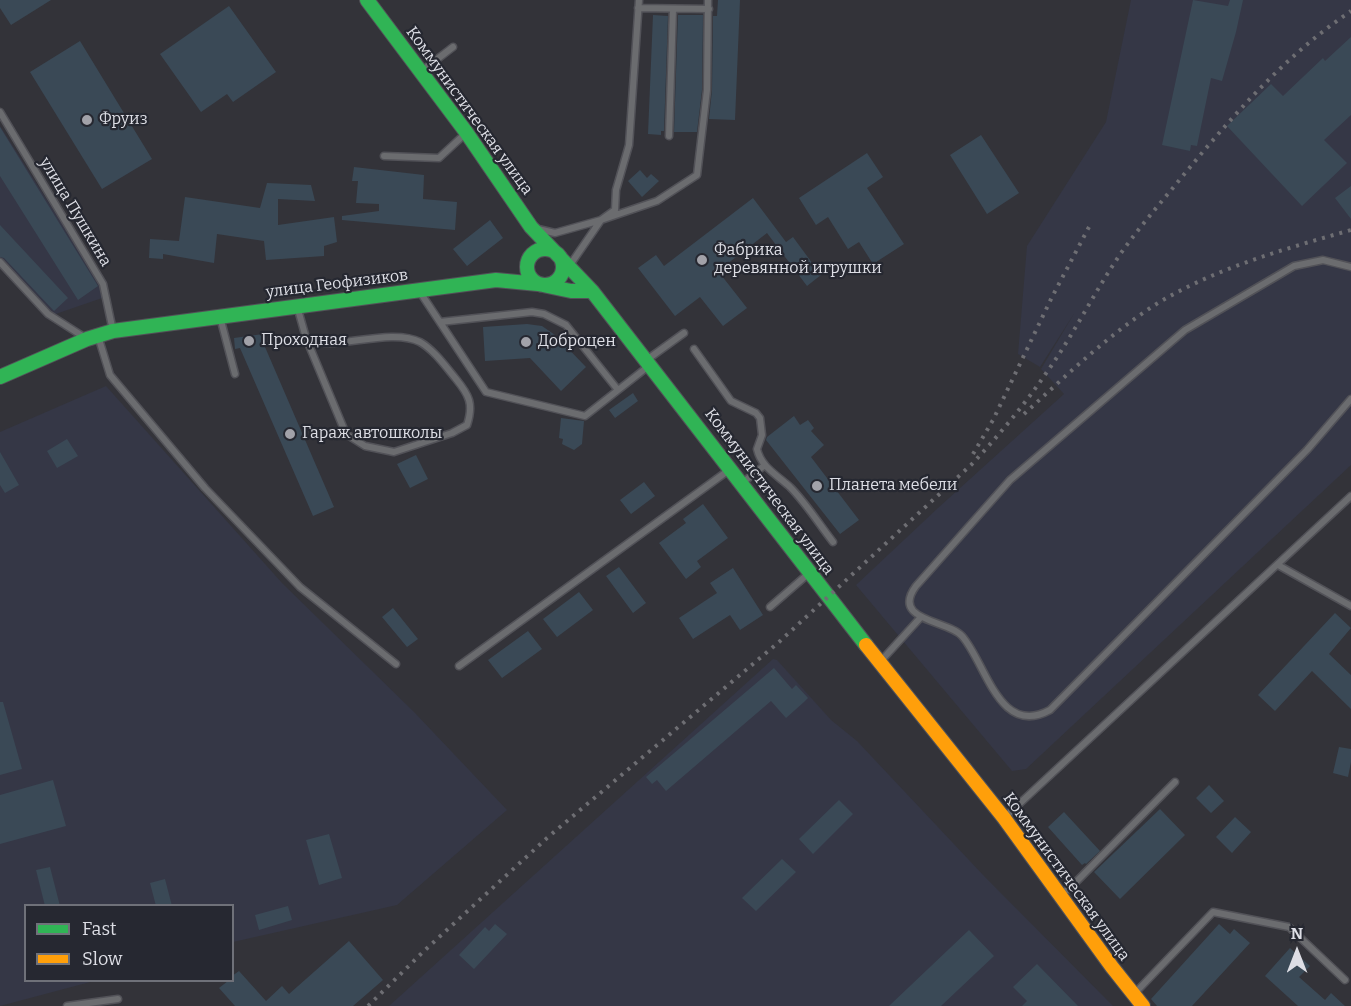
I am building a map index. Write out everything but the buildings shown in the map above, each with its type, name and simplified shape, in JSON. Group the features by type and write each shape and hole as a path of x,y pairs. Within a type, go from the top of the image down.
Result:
{"main road":[{"name":"Коммунистическая улица","path":"367,0 466,132 531,227 592,291 649,362 809,573 1004,818 1143,1006"},
{"path":"496,280 518,270 528,258 533,252 544,248 558,254 562,261 560,277 550,284 538,284 529,275 526,265 528,258 534,245 531,227"},
{"name":"улица Геофизиков","path":"0,375 112,331 496,280 538,284 571,291 592,291"}],"lane":[{"path":"568,268 601,220 615,210 615,190 629,145 639,0"},
{"path":"531,227 555,233 601,220 657,201 697,174 706,90 708,0"},
{"path":"638,8 709,9"},
{"path":"669,136 673,9"},
{"path":"420,71 453,47"},
{"name":"улица Пушкина","path":"0,112 103,284 112,331"},
{"path":"384,156 439,158 466,132"},
{"path":"1351,267 1323,260 1294,266 1185,330 1004,486 912,592 910,606 913,612 921,617 954,629 962,636 993,690 1007,708 1028,716 1040,716 1050,710 1298,458 1351,399"},
{"path":"0,262 48,314 92,337 110,375 205,488 300,587 396,664"},
{"path":"420,290 486,392 585,416 684,333"},
{"path":"297,306 306,338 346,434 365,446 394,452 452,433 467,425 472,412 470,400 438,357 420,342 394,337 326,343 306,338"},
{"path":"440,322 532,312 544,314 566,325 618,390"},
{"path":"220,316 235,374"},
{"path":"694,349 731,401 756,413 760,418 762,435 757,449 765,465 791,488 833,542"},
{"path":"742,484 765,465"},
{"path":"459,666 731,469"},
{"path":"1004,818 1351,496"},
{"path":"1278,565 1351,606"},
{"path":"770,607 809,573"},
{"path":"880,663 921,617"},
{"path":"1059,895 1071,887 1175,782"},
{"path":"1133,994 1213,912 1289,927 1345,980"},
{"path":"67,1006 118,999"}],"shaded area":[{"path":"1131,0 1351,0 1351,465 1026,769 1012,771 856,585 1064,394 1041,369 1075,312 1040,367 1018,354 1027,246 1106,122"},
{"path":"0,126 108,296 47,317 0,265"},
{"path":"106,386 282,583 415,713 507,810 397,905 234,942 234,904 24,904 24,982 90,982 0,1006 0,432"},
{"path":"773,659 777,660 831,720 857,741 984,876 1113,1006 389,1006"}],"railway":[{"path":"368,1006 547,838 779,642 972,464 1031,394 1121,253 1186,172 1243,106 1283,65 1351,11"},
{"path":"973,454 993,420 1052,297 1089,227"},
{"path":"1024,414 1105,341 1140,315 1181,290 1228,269 1351,230"}],"traffic: fast":[{"path":"367,0 466,132 531,227 592,291 866,645"},
{"path":"545,249 558,254 563,267 558,280 545,285 532,280 527,267 532,254 545,249"},
{"path":"0,377 87,339 113,331 496,280 538,284 571,291 592,291"}],"traffic: slow":[{"path":"866,645 1004,818 1143,1006"}],"place":[{"name":"Фруиз","path":"87,120"},
{"name":"Фабрика деревянной игрушки","path":"702,260"},
{"name":"Проходная","path":"249,341"},
{"name":"Доброцен","path":"526,342"},
{"name":"Гараж автошколы","path":"290,434"},
{"name":"Планета мебели","path":"817,486"}]}
